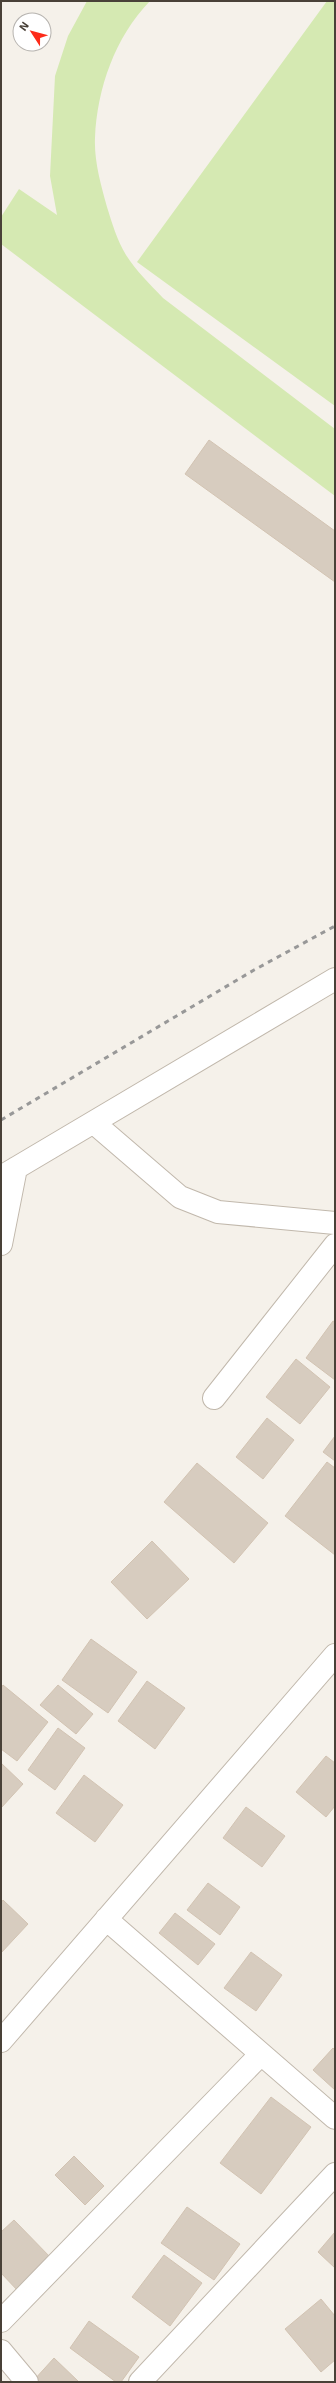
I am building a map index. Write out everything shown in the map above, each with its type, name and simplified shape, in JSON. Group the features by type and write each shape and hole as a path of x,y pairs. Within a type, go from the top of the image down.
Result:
{"street":[{"path":"1,1244 9,1173 335,979"},
{"path":"94,1123 180,1198 218,1212 335,1224"},
{"path":"214,1398 335,1245"},
{"path":"1,2041 335,1655"},
{"path":"106,1919 335,2118"},
{"path":"1,2321 261,2054"},
{"path":"140,2382 335,2174"},
{"path":"1,2351 27,2382"}],"green space":[{"path":"87,1 150,1 127,31 110,65 100,101 95,138 98,173 117,237 126,255 143,277 163,298 335,429 335,496 1,244 1,217 19,189 57,215 50,176 55,76 68,36"},
{"path":"327,1 335,1 335,406 137,262"}],"building":[{"path":"209,440 335,531 335,582 185,474"},
{"path":"333,1321 335,1322 335,1380 306,1358"},
{"path":"296,1359 330,1387 300,1424 266,1397"},
{"path":"267,1418 294,1440 263,1479 236,1457"},
{"path":"335,1436 335,1461 323,1452"},
{"path":"327,1462 335,1468 335,1555 285,1516"},
{"path":"197,1463 268,1523 234,1563 164,1502"},
{"path":"152,1541 189,1579 147,1619 111,1582"},
{"path":"91,1639 137,1672 108,1713 62,1680"},
{"path":"147,1681 185,1708 155,1749 118,1721"},
{"path":"3,1685 48,1722 17,1761 1,1749 1,1688"},
{"path":"58,1685 93,1714 76,1734 40,1705"},
{"path":"58,1728 85,1748 55,1790 28,1770"},
{"path":"326,1756 335,1763 335,1806 326,1817 296,1792"},
{"path":"1,1763 23,1784 1,1808"},
{"path":"84,1775 123,1805 95,1842 56,1813"},
{"path":"246,1807 285,1836 262,1867 223,1838"},
{"path":"208,1883 240,1907 220,1935 187,1910"},
{"path":"3,1900 28,1924 1,1953 1,1903"},
{"path":"175,1913 215,1944 198,1965 159,1933"},
{"path":"251,1952 282,1975 256,2011 224,1988"},
{"path":"333,2048 335,2050 335,2090 313,2070"},
{"path":"271,2097 311,2127 261,2194 220,2163"},
{"path":"74,2156 104,2186 85,2205 55,2175"},
{"path":"187,2207 240,2244 214,2280 161,2243"},
{"path":"14,2220 52,2259 19,2292 1,2273 1,2232"},
{"path":"335,2232 335,2268 318,2252"},
{"path":"164,2255 202,2283 170,2326 132,2297"},
{"path":"321,2299 335,2316 335,2360 321,2372 285,2329"},
{"path":"89,2321 139,2357 121,2382 116,2382 70,2348"},
{"path":"54,2358 79,2382 36,2382 34,2380"}],"railway":[{"path":"1,1120 254,970 335,926"}]}
